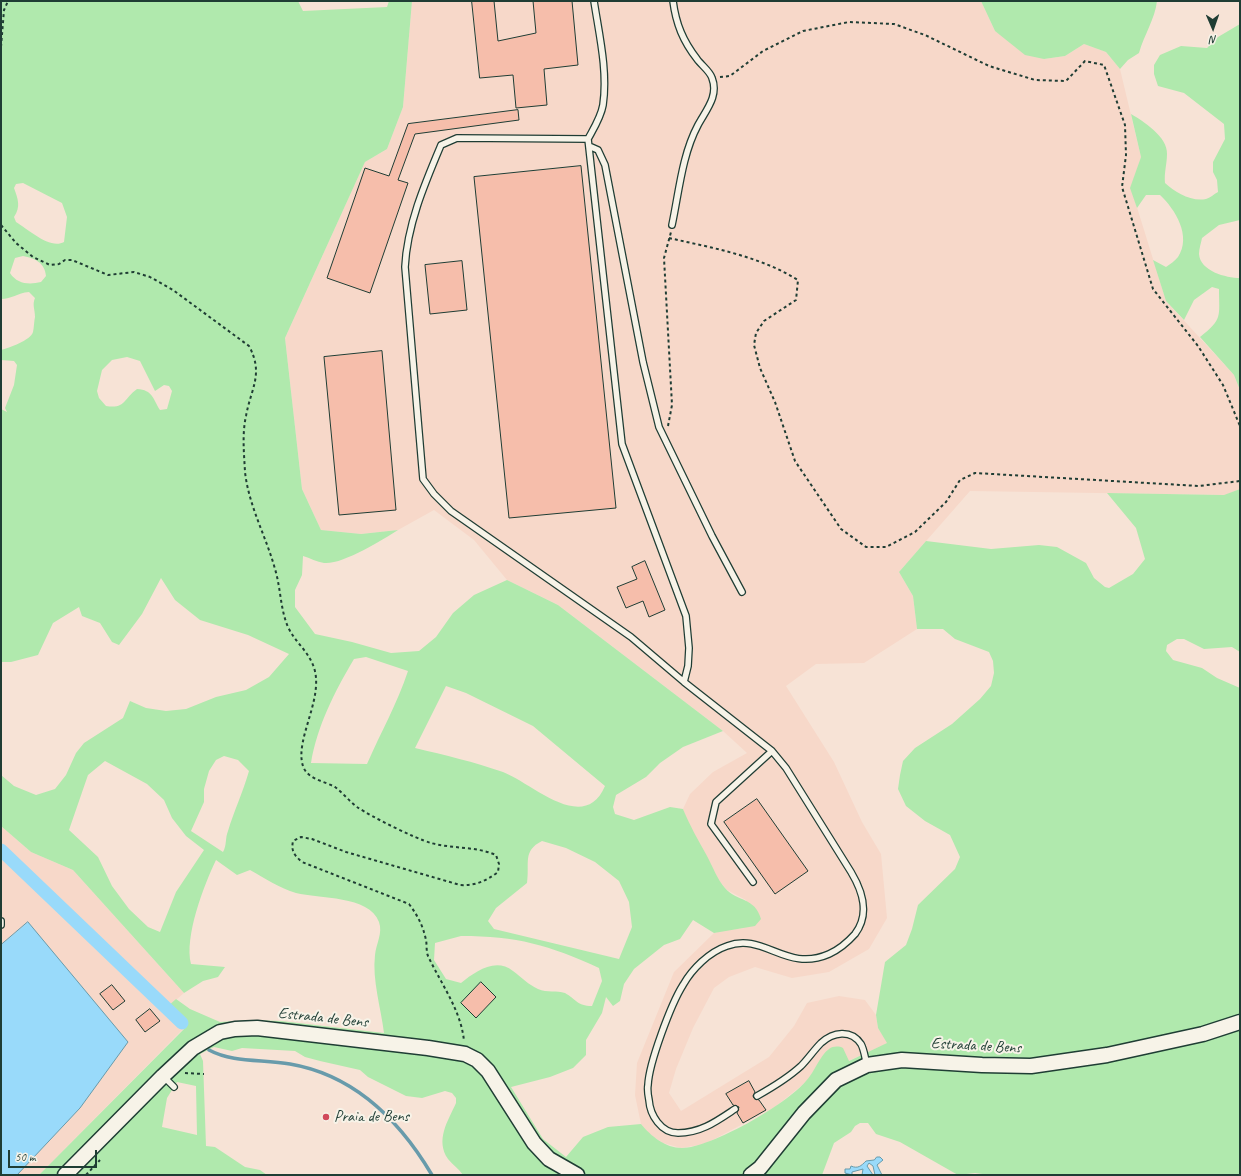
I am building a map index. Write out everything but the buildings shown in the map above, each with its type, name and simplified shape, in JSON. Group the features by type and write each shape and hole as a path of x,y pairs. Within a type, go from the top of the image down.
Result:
{"street":[{"name":"Estrada de Bens","path":"751,1175 760,1168 804,1113 836,1080 867,1065 902,1060 982,1065 1031,1066 1107,1056 1202,1034 1240,1022"},
{"name":"Estrada de Bens","path":"65,1175 163,1076 193,1048 220,1032 235,1029 257,1028 323,1035 465,1054 477,1060 488,1070 534,1142 549,1159 577,1175"}],"lane":[{"path":"594,1 604,76 603,105 598,123 588,139 590,146 622,444 686,616 689,648 688,666 684,682"},
{"path":"672,227 687,150 714,94 712,77 686,44 676,20 673,1"},
{"path":"588,139 457,138 440,145 412,226 406,250 405,267 423,479 434,494 457,516 631,637 684,682 772,751 786,768 858,885 863,900 864,914 858,929 848,942 836,951 819,958 802,960 789,957 763,946 746,943 728,945 709,956 682,985 666,1023 652,1066 648,1085 649,1106 654,1119 664,1128 675,1133 691,1133 705,1128 735,1109"},
{"path":"590,146 598,150 605,165 643,362 659,427 712,536 742,592"},
{"path":"753,882 711,824 716,802 772,751"},
{"path":"757,1096 780,1083 801,1066 821,1043 832,1036 843,1032 854,1036 861,1045 867,1065"},
{"path":"163,1076 174,1087"}],"path":[{"path":"1,47 4,10 8,1"},
{"path":"712,77 730,76 763,51 803,32 849,22 894,24 925,35 989,66 1035,80 1066,81 1085,61 1104,65 1125,125 1126,155 1122,187 1153,289 1198,346 1223,385 1240,426"},
{"path":"1,226 16,243 33,257 50,265 59,264 65,260 72,260 108,275 134,272 150,277 173,290 249,346 255,358 257,372 246,416 243,439 248,493 274,564 279,582 282,608 288,627 296,643 308,653 314,667 316,689 302,751 303,766 312,777 343,793 356,807 423,840 450,848 486,851 496,855 499,864 498,872 478,884 465,885 346,852 312,839 301,837 293,841 292,849 294,855 302,862 409,904 418,916 423,928 427,954 454,1006 463,1031 465,1054"},
{"path":"666,439 672,405 664,258 672,227"},
{"path":"669,238 738,254 783,270 798,280 796,300 764,321 756,333 754,345 760,368 775,402 796,461 841,529 866,547 886,547 915,532 946,502 960,480 975,473 1199,486 1240,481"},
{"path":"180,1073 204,1074"}],"shaded area":[{"path":"412,1 981,1 995,31 1044,59 1065,56 1084,44 1106,52 1120,69 1141,157 1131,188 1166,301 1234,375 1240,390 1240,489 1225,495 970,491 899,572 913,596 917,629 864,663 816,664 786,686 834,762 862,822 881,854 887,918 869,949 829,972 792,978 755,967 729,977 714,988 693,1028 676,1069 669,1093 681,1111 769,1057 794,1026 807,1003 839,996 865,1000 876,1015 878,1028 888,1043 848,1061 829,1049 806,1082 775,1107 705,1144 681,1148 663,1143 649,1134 641,1124 635,1095 637,1063 674,972 714,933 744,928 746,900 727,890 720,882 690,828 683,809 690,794 713,772 747,753 723,731 558,605 507,580 474,540 434,510 398,530 361,534 321,530 302,489 285,338 365,162 387,149 403,107"},
{"path":"1,826 31,852 73,870 184,993 169,1006 187,1025 39,1175 1,1175"}],"green space":[{"path":"1,1 298,1 303,11 387,7 389,1 412,1 403,107 387,149 365,162 285,338 302,489 321,530 361,534 398,530 362,551 332,563 319,562 303,556 302,575 295,590 295,607 315,634 352,642 391,653 419,651 436,637 453,613 474,595 507,580 558,605 723,731 683,747 660,763 646,777 616,795 613,807 615,814 634,820 670,807 683,809 717,877 725,888 735,896 755,907 761,919 755,926 714,933 693,920 680,939 664,945 634,969 624,984 620,1001 613,1006 606,997 602,1013 586,1040 586,1055 573,1068 550,1077 511,1087 543,1139 566,1157 583,1137 608,1127 641,1124 649,1133 664,1144 682,1148 711,1141 748,1123 783,1101 806,1081 823,1055 831,1048 843,1048 849,1061 887,1043 878,1028 876,1015 885,962 906,945 918,905 955,869 960,857 950,835 925,821 906,806 898,789 903,761 915,748 952,724 980,699 991,686 994,673 993,661 989,652 955,639 943,629 917,629 913,596 899,572 926,541 991,549 1039,545 1057,547 1086,563 1094,578 1105,587 1109,588 1133,574 1145,559 1136,528 1107,493 1224,495 1240,489 1240,652 1232,647 1204,649 1184,639 1177,639 1167,645 1166,651 1173,660 1202,668 1217,678 1240,688 1240,1175 990,1175 975,1173 958,1175 900,1142 876,1134 868,1123 860,1123 855,1126 851,1132 834,1143 822,1175 463,1175 448,1159 444,1152 443,1145 444,1131 456,1103 456,1098 452,1093 445,1091 422,1098 406,1096 368,1077 360,1070 305,1057 295,1051 242,1048 232,1051 214,1047 200,1054 203,1061 206,1146 215,1147 245,1167 260,1170 267,1175 39,1175 187,1026 167,1007 176,999 190,1009 220,1022 253,1020 281,1021 384,1033 377,994 374,965 380,934 380,926 374,913 365,907 342,900 296,893 278,886 250,870 237,875 216,860 196,911 190,940 190,953 191,964 225,967 218,977 203,981 184,993 73,870 31,852 1,826 1,775 14,786 36,795 55,789 66,775 76,753 84,743 123,718 130,701 146,708 166,711 186,709 216,697 246,690 269,677 289,654 248,635 200,620 175,600 161,578 142,614 119,645 112,642 100,623 82,616 79,607 53,623 38,655 11,662 1,662 1,409 7,412 5,408 14,385 17,365 14,361 1,360 1,350 28,338 33,332 35,298 29,292 1,299","holes":["23,183 62,203 67,217 64,242 58,244 46,241 39,238 16,222 14,217 18,210 18,203 14,188 16,184","23,256 32,258 39,262 44,268 46,276 41,282 24,283 13,277 10,273 15,258","127,357 140,361 155,391 164,385 169,386 172,391 167,409 160,410 149,393 137,389 121,405 112,407 106,406 99,398 97,391 102,370 112,360","366,657 408,671 394,706 367,764 311,763 322,722 354,659","446,686 466,693 533,726 605,786 596,800 584,806 571,806 557,802 503,772 415,748","224,756 238,760 249,771 227,834 223,852 191,831 204,802 204,789 209,771 216,760","105,761 147,784 164,800 172,818 186,836 204,850 176,892 160,932 148,927 129,909 112,886 98,857 69,830 88,775","542,841 566,848 595,862 619,881 629,902 632,927 619,959 494,929 488,921 496,908 527,883 528,858 532,849","461,936 481,936 532,943 564,953 599,968 602,981 592,1006 587,1006 565,993 538,989 513,971 499,965 479,971 461,983 446,979 434,960 435,943","177,1082 196,1086 197,1135 162,1127 167,1098"]},
{"path":"981,1 1157,1 1154,14 1139,53 1128,60 1120,69 1106,52 1084,44 1065,56 1044,59 1025,55 995,31"},
{"path":"1240,24 1240,220 1219,225 1202,238 1199,254 1200,260 1209,269 1221,275 1240,278 1240,390 1234,375 1200,337 1213,326 1218,317 1219,289 1212,287 1194,300 1184,320 1166,301 1153,260 1166,267 1178,257 1182,249 1183,240 1180,223 1166,201 1160,195 1146,195 1137,208 1130,188 1141,157 1131,114 1154,130 1166,148 1165,183 1184,196 1200,200 1209,198 1218,192 1217,180 1213,172 1213,162 1225,139 1224,124 1184,93 1158,86 1154,74 1154,65 1160,55 1181,46 1207,48 1218,37"}],"water":[{"path":"28,922 128,1042 80,1108 17,1175 1,1175 1,945"},
{"path":"877,1157 880,1157 883,1160 877,1165 882,1175 875,1175 873,1166 869,1163 867,1166 873,1175 862,1175 863,1169 852,1172 852,1175 845,1173 845,1169 850,1169 851,1166 859,1166 866,1161 874,1160"}],"waterway":[{"path":"1,850 182,1023"},
{"path":"209,1050 238,1059 290,1064 335,1078 373,1103 390,1119 405,1136 432,1175"}],"place":[{"name":"Praia de Bens","path":"326,1117"}]}
